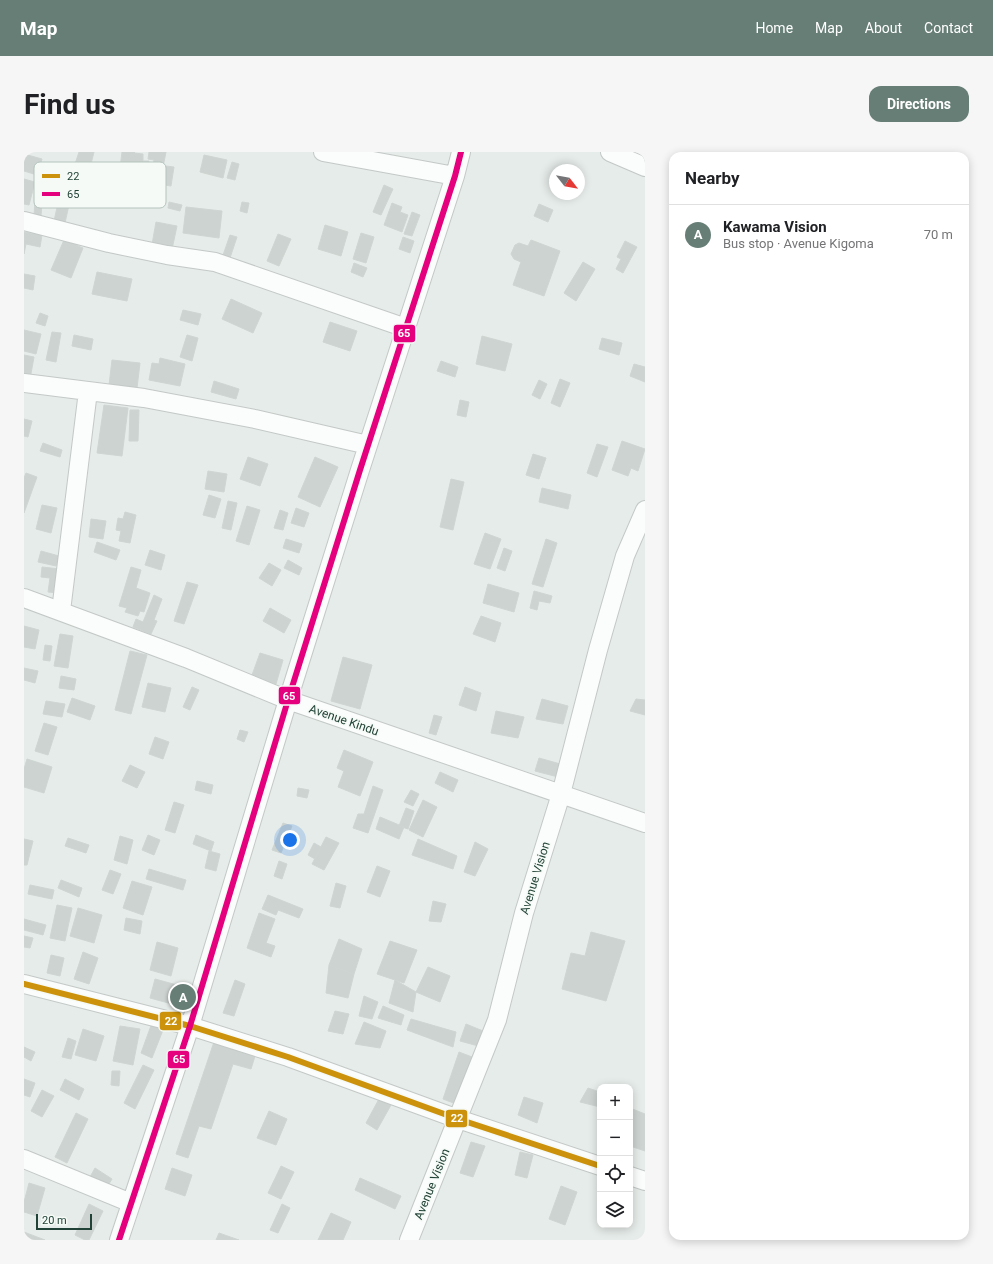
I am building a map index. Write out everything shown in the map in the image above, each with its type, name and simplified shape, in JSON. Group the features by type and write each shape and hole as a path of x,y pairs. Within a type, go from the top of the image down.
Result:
{"street":[{"path":"323,152 455,176"},
{"path":"119,1240 190,1026 288,700 368,445 455,176 461,152"},
{"path":"610,152 645,167"},
{"path":"24,221 109,243 168,255 215,262 406,328"},
{"path":"24,384 144,398 255,419 368,445"},
{"path":"61,611 88,391"},
{"name":"Avenue Vision","path":"409,1240 497,1020 524,913 561,794 598,650 625,556 645,510"},
{"name":"Avenue Kindu","path":"24,598 186,658 288,700 645,823"},
{"path":"24,984 190,1026 288,1057 458,1119 597,1165"},
{"path":"24,1159 131,1203"},
{"path":"633,1177 645,1181"}],"building":[{"path":"79,152 94,152 92,162 76,162"},
{"path":"122,152 135,152 134,153 143,154 143,161 149,161 149,162 121,162"},
{"path":"149,152 166,152 164,162 154,162 154,160 148,159"},
{"path":"24,154 42,159 41,162 34,162 34,174 24,171"},
{"path":"204,155 227,160 223,178 200,172"},
{"path":"232,162 239,164 235,180 227,178"},
{"path":"166,166 174,167 171,186 166,185"},
{"path":"24,179 34,182 34,186 29,205 24,204"},
{"path":"384,185 393,189 381,215 373,212"},
{"path":"169,202 182,205 180,211 168,208"},
{"path":"242,202 249,203 247,213 240,211"},
{"path":"392,203 402,207 400,212 408,215 402,232 384,225"},
{"path":"539,204 553,210 548,222 534,216"},
{"path":"186,207 222,211 219,238 183,233"},
{"path":"34,208 42,208 41,217 34,216"},
{"path":"57,208 68,208 65,223 54,221"},
{"path":"412,212 420,215 412,236 404,234"},
{"path":"156,222 177,226 171,254 151,250"},
{"path":"325,225 348,232 341,256 318,249"},
{"path":"24,232 42,235 40,247 26,244 24,254"},
{"path":"361,233 374,237 366,263 353,259"},
{"path":"278,234 291,239 279,266 267,261"},
{"path":"230,235 237,237 229,261 222,258"},
{"path":"403,237 414,241 410,253 399,249"},
{"path":"64,240 83,248 71,278 51,270"},
{"path":"531,240 560,251 544,296 513,285 521,262 514,259 511,254 515,245 519,243 528,246"},
{"path":"625,241 637,247 623,273 616,269 621,259 617,257"},
{"path":"583,262 595,269 576,301 564,293"},
{"path":"354,263 367,268 363,277 351,272"},
{"path":"97,272 132,279 127,301 92,294"},
{"path":"24,274 35,276 33,290 24,288"},
{"path":"231,299 262,313 253,333 222,319"},
{"path":"183,310 201,314 198,325 180,320"},
{"path":"40,313 48,316 45,326 36,323"},
{"path":"330,322 357,331 350,351 323,342"},
{"path":"24,330 41,334 36,354 24,351"},
{"path":"52,332 61,333 56,362 46,360"},
{"path":"74,335 93,339 91,350 72,346"},
{"path":"187,335 198,338 192,361 180,357"},
{"path":"482,336 512,344 505,371 476,364"},
{"path":"602,338 622,343 619,355 599,349"},
{"path":"24,355 34,357 30,379 24,378"},
{"path":"160,358 185,364 180,386 149,380 152,363 159,364"},
{"path":"112,360 140,363 137,388 109,385"},
{"path":"441,361 458,367 455,377 437,371"},
{"path":"634,364 645,367 645,382 630,376"},
{"path":"560,379 570,383 560,407 551,403"},
{"path":"539,380 547,384 540,399 532,395"},
{"path":"214,381 239,389 236,399 211,392"},
{"path":"460,400 469,402 466,417 457,415"},
{"path":"104,405 128,408 122,456 97,453"},
{"path":"130,410 139,410 138,441 129,441"},
{"path":"24,419 32,421 28,437 24,436"},
{"path":"622,441 645,449 638,471 631,468 628,476 612,470"},
{"path":"43,443 62,450 60,457 40,451"},
{"path":"597,444 608,447 597,477 587,473"},
{"path":"533,454 546,458 539,479 526,475"},
{"path":"248,457 268,464 260,486 240,479"},
{"path":"315,457 338,467 320,507 298,497"},
{"path":"208,471 227,474 224,492 205,489"},
{"path":"26,473 37,477 24,513 24,478"},
{"path":"451,479 464,482 453,530 440,527"},
{"path":"542,488 571,495 568,509 539,502"},
{"path":"209,495 221,499 215,518 203,515"},
{"path":"228,501 237,503 231,530 222,528"},
{"path":"42,505 57,508 51,533 36,529"},
{"path":"247,506 260,510 249,545 236,541"},
{"path":"296,508 309,513 304,527 291,523"},
{"path":"280,510 288,513 283,530 274,528"},
{"path":"125,512 136,515 130,543 119,541 121,531 116,530 118,518 123,519"},
{"path":"91,519 106,521 103,539 89,537"},
{"path":"485,533 501,539 490,569 474,564"},
{"path":"286,539 302,544 299,553 283,548"},
{"path":"546,539 557,543 543,587 532,584"},
{"path":"97,542 120,550 116,560 94,552"},
{"path":"504,548 512,551 505,571 497,568"},
{"path":"150,550 165,555 161,570 145,565"},
{"path":"41,551 59,556 56,566 38,562"},
{"path":"288,560 302,568 299,575 284,568"},
{"path":"269,563 281,570 272,586 259,578"},
{"path":"42,567 60,569 58,593 48,592 50,578 41,577"},
{"path":"131,567 141,570 136,588 150,593 144,612 140,611 138,616 125,612 127,608 119,606"},
{"path":"187,582 198,585 184,624 174,621"},
{"path":"488,584 519,593 514,612 483,603"},
{"path":"534,591 552,596 550,603 539,601 537,610 530,608"},
{"path":"154,595 162,599 154,620 157,621 151,634 133,627 136,619 143,622"},
{"path":"270,608 291,620 284,633 263,621"},
{"path":"481,616 501,623 495,642 473,634"},
{"path":"24,626 39,630 35,649 24,647"},
{"path":"60,634 73,636 68,668 54,666"},
{"path":"45,645 52,646 50,661 43,660"},
{"path":"130,651 147,655 131,714 115,710"},
{"path":"260,653 283,660 276,684 252,675"},
{"path":"343,657 372,665 360,709 331,701"},
{"path":"24,668 38,671 35,683 24,680"},
{"path":"61,676 76,679 74,690 59,688"},
{"path":"148,683 171,688 165,712 142,707"},
{"path":"192,687 199,690 190,710 183,707"},
{"path":"465,687 481,693 476,711 459,705"},
{"path":"72,698 95,706 90,720 67,712"},
{"path":"542,699 568,706 563,724 536,719"},
{"path":"636,699 645,700 645,715 630,711"},
{"path":"46,701 65,704 62,717 43,714"},
{"path":"496,711 524,717 518,738 491,733"},
{"path":"434,715 442,717 436,735 429,733"},
{"path":"44,723 57,727 48,755 35,751"},
{"path":"240,730 248,732 244,742 237,739"},
{"path":"155,737 169,742 163,759 149,754"},
{"path":"344,750 373,762 360,796 338,787 344,771 337,768"},
{"path":"539,758 564,765 562,778 535,771"},
{"path":"27,759 52,767 44,793 24,787 24,769"},
{"path":"130,765 145,772 137,788 122,781"},
{"path":"440,772 458,780 453,792 435,783"},
{"path":"197,781 213,785 211,794 195,790"},
{"path":"373,786 383,790 368,833 353,828 358,814 364,814"},
{"path":"298,788 309,790 307,798 297,796"},
{"path":"411,790 419,794 413,806 404,802"},
{"path":"423,800 437,807 423,837 409,830"},
{"path":"174,802 184,805 175,833 165,830"},
{"path":"406,808 414,811 408,829 399,826"},
{"path":"380,817 404,827 399,839 376,829"},
{"path":"283,823 292,826 281,853 272,850"},
{"path":"148,835 160,840 154,855 142,850"},
{"path":"196,835 214,842 211,851 193,844"},
{"path":"120,836 133,840 127,864 114,860"},
{"path":"326,837 339,843 324,870 312,864"},
{"path":"68,838 89,845 86,853 65,846"},
{"path":"24,839 33,841 27,865 24,865"},
{"path":"418,839 457,856 453,869 412,855"},
{"path":"475,842 488,849 475,876 464,872"},
{"path":"314,843 321,847 315,859 308,855"},
{"path":"209,851 220,854 216,871 205,868"},
{"path":"279,861 287,864 282,879 274,876"},
{"path":"377,866 390,871 380,897 367,892"},
{"path":"149,869 186,880 183,890 146,879"},
{"path":"110,870 121,874 113,894 102,890"},
{"path":"61,880 82,888 79,897 58,888"},
{"path":"132,881 152,887 143,915 123,908"},
{"path":"336,883 346,886 340,908 330,906"},
{"path":"30,885 54,890 52,899 28,894"},
{"path":"268,895 303,909 299,918 278,910 276,915 262,909"},
{"path":"433,901 446,904 441,922 429,921"},
{"path":"57,905 72,908 65,941 50,938"},
{"path":"78,908 102,915 94,943 70,936"},
{"path":"259,913 275,919 266,943 275,946 271,957 247,948"},
{"path":"126,918 142,921 140,934 124,930"},
{"path":"24,919 46,925 43,935 24,930"},
{"path":"591,932 625,941 606,1001 562,989 571,953 585,956"},
{"path":"24,936 33,938 30,948 24,947"},
{"path":"339,939 362,949 354,974 329,965"},
{"path":"390,941 417,950 404,983 377,974"},
{"path":"157,942 178,948 171,976 150,970"},
{"path":"83,952 98,958 89,984 74,979"},
{"path":"51,955 64,958 60,976 47,973"},
{"path":"329,965 354,974 348,998 326,993"},
{"path":"428,967 450,976 440,1002 416,992"},
{"path":"155,979 177,985 172,1004 150,998"},
{"path":"235,980 245,984 234,1016 223,1013"},
{"path":"395,980 416,992 413,1012 389,1003"},
{"path":"364,996 378,1002 372,1019 359,1016"},
{"path":"383,1006 404,1015 401,1025 378,1018"},
{"path":"335,1011 349,1014 343,1034 328,1031"},
{"path":"411,1019 456,1032 453,1047 407,1030"},
{"path":"153,1020 165,1025 152,1058 141,1053"},
{"path":"364,1022 386,1031 380,1048 355,1044"},
{"path":"466,1024 488,1033 482,1047 460,1041"},
{"path":"120,1026 140,1029 133,1065 113,1061"},
{"path":"83,1029 104,1036 96,1061 75,1055"},
{"path":"68,1038 76,1041 71,1059 62,1057"},
{"path":"215,1039 256,1053 251,1069 233,1064 211,1129 199,1126 188,1158 176,1154"},
{"path":"24,1047 35,1052 31,1061 24,1057"},
{"path":"459,1052 472,1057 456,1104 443,1099"},
{"path":"143,1065 154,1070 135,1109 124,1103"},
{"path":"112,1071 120,1071 119,1086 111,1085"},
{"path":"24,1079 35,1083 30,1097 24,1095"},
{"path":"65,1079 84,1089 79,1100 60,1090"},
{"path":"588,1088 597,1091 597,1106 580,1102"},
{"path":"42,1090 54,1096 42,1117 31,1111"},
{"path":"524,1097 543,1103 537,1123 518,1115"},
{"path":"379,1099 391,1105 377,1130 366,1123"},
{"path":"633,1109 645,1114 645,1151 633,1147"},
{"path":"269,1111 287,1119 276,1145 257,1138"},
{"path":"76,1113 88,1119 67,1163 55,1157"},
{"path":"471,1142 485,1146 473,1177 460,1173"},
{"path":"520,1152 533,1155 527,1178 515,1175"},
{"path":"281,1166 294,1172 281,1199 268,1193"},
{"path":"95,1168 112,1179 107,1187 90,1177"},
{"path":"172,1168 192,1175 185,1196 165,1189"},
{"path":"360,1178 401,1196 395,1209 355,1190"},
{"path":"29,1183 45,1188 37,1216 24,1212 24,1202"},
{"path":"561,1186 577,1192 565,1225 549,1219"},
{"path":"89,1204 103,1211 89,1240 85,1240 75,1235"},
{"path":"282,1204 290,1208 278,1233 270,1230"},
{"path":"331,1213 351,1222 343,1240 318,1240"},
{"path":"24,1232 45,1240 24,1240"},
{"path":"219,1233 239,1240 216,1240"}],"transit line":[{"name":"65","path":"119,1240 190,1026 288,700 360,470 455,176 461,152"},
{"name":"22","path":"24,984 190,1026 288,1057 458,1119 597,1165"}],"place":[{"name":"Kawama Vision","path":"183,997"}]}
